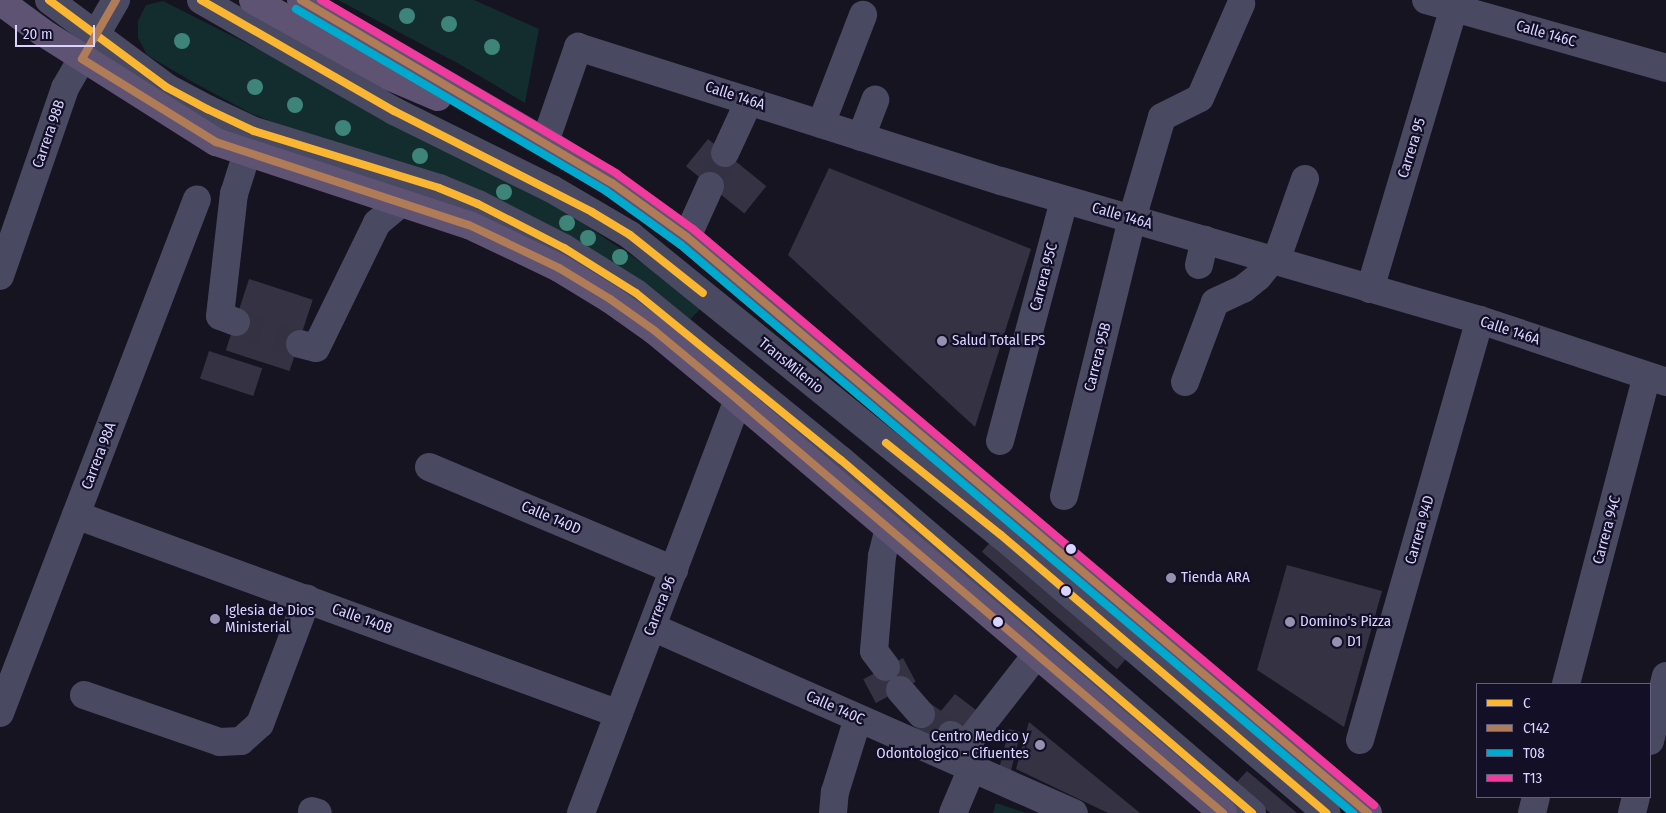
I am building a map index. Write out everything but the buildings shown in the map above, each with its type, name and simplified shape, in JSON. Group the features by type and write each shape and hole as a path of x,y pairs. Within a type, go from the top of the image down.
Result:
{"main road":[{"path":"253,0 391,77 545,142"},
{"path":"301,0 612,182 687,237 1368,813"},
{"path":"0,1 89,47 216,142 469,224 559,268 655,331 1223,813"}],"street":[{"path":"49,0 89,47 207,110 254,131 439,188 478,204 564,248 636,293 841,460 1252,813"},
{"name":"Carrera 98B","path":"0,276 59,103 116,0"},
{"name":"TransMilenio","path":"201,0 394,111 552,189 630,236 1001,535 1326,813"},
{"name":"Calle 146C","path":"1426,0 1666,68"},
{"name":"Carrera 95B","path":"1064,496 1132,219 1162,117 1200,98 1241,4"},
{"name":"Carrera 95","path":"1370,288 1454,8"},
{"path":"821,124 863,15"},
{"name":"Calle 146A","path":"545,142 578,47 861,137 1064,200 1132,219 1202,253 1276,261 1480,320 1657,379"},
{"path":"861,137 875,100"},
{"path":"725,153 750,101"},
{"path":"236,322 220,316 234,194 247,153"},
{"path":"1185,382 1215,302 1242,289 1258,277 1271,261 1276,261 1304,179"},
{"path":"687,237 710,186"},
{"name":"Carrera 98A","path":"0,713 197,199"},
{"name":"Carrera 95C","path":"1000,441 1064,200"},
{"path":"300,344 316,348 377,223 402,202"},
{"name":"Carrera 94D","path":"1360,740 1480,320"},
{"name":"Carrera 94C","path":"1566,683 1657,379"},
{"name":"Carrera 96","path":"581,813 738,400"},
{"name":"Calle 140D","path":"429,467 674,570"},
{"name":"Calle 140B","path":"76,515 619,714"},
{"path":"886,667 874,651 882,556 888,528"},
{"path":"84,695 220,742 241,741 260,724 307,599"},
{"name":"Calle 140C","path":"652,627 1074,813"},
{"path":"950,735 965,746 1037,654"},
{"path":"1651,737 1666,676"},
{"path":"900,690 921,714"},
{"path":"833,813 836,792 858,718"},
{"path":"953,813 972,768"},
{"path":"1532,813 1536,798"},
{"path":"1632,813 1636,798"}],"green space":[{"path":"338,0 474,0 539,29 525,103 461,65"},
{"path":"163,1 468,155 582,223 665,278 701,308 685,325 310,137 250,113 191,81 147,55 138,38 138,21 146,5"},
{"path":"996,803 1026,813 993,813"}],"tunnel":[{"path":"710,186 725,153"},
{"path":"236,322 300,344"},
{"path":"921,714 951,735"}],"transit line":[{"name":"C","path":"49,0 166,87 207,109 254,131 439,188 478,204 564,248 636,293 841,460 1252,813"},
{"name":"C142","path":"116,0 82,59 216,142 469,225 559,268 610,299 655,331 738,400 1223,813"},
{"name":"C","path":"201,0 394,111 592,212 630,235 703,293"},
{"name":"C142","path":"301,0 612,183 687,237 1368,813"},
{"name":"T13","path":"321,0 617,174 693,229 1374,805"},
{"name":"T08","path":"296,9 606,191 681,245 1353,813"},
{"name":"C","path":"886,443 1001,535 1326,813"}],"place":[{"name":"Salud Total EPS","path":"942,341"},
{"name":"Tienda ARA","path":"1171,578"},
{"name":"Iglesia de Dios Ministerial","path":"215,619"},
{"name":"Domino's Pizza","path":"1290,622"},
{"name":"D1","path":"1337,642"},
{"name":"Centro Medico y Odontologico - Cifuentes","path":"1040,745"}]}
